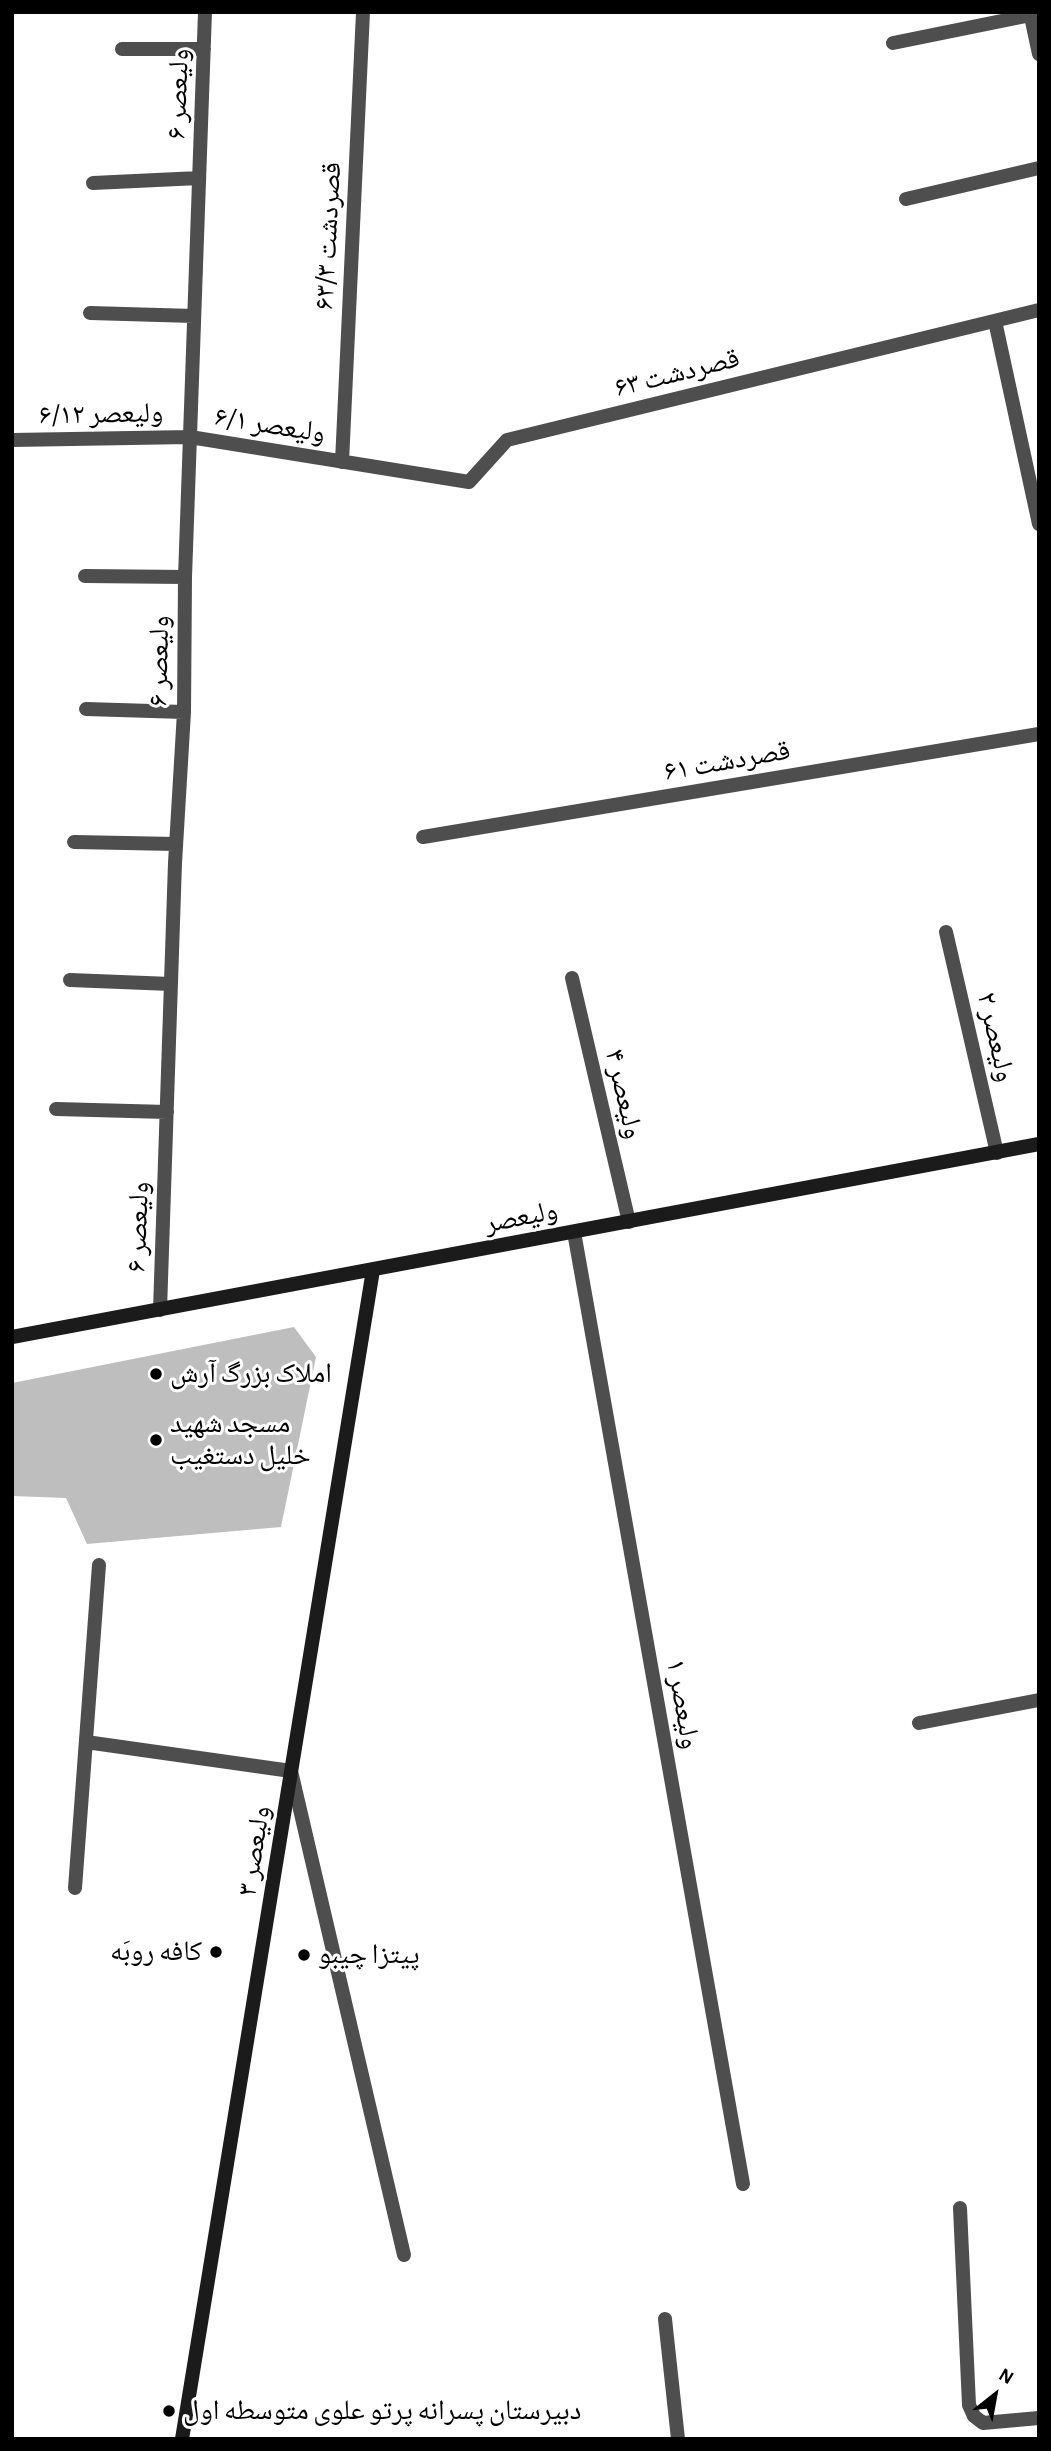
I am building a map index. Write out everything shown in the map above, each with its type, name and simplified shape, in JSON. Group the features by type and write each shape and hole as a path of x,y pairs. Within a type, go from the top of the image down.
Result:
{"street":[{"name":"۶ ولیعصر","path":"160,1310 176,844 184,712 185,577 205,12"},
{"name":"۶۳/۳ قصردشت","path":"342,462 363,12"},
{"path":"893,43 1030,14 1039,54"},
{"path":"122,50 204,49"},
{"path":"906,198 1039,168"},
{"path":"93,183 199,178"},
{"name":"۶۳ قصردشت","path":"342,462 468,482 507,440 1039,310"},
{"path":"90,313 194,316"},
{"path":"995,321 1039,524"},
{"name":"۶/۱ ولیعصر","path":"190,437 342,462"},
{"name":"۶/۱۲ ولیعصر","path":"12,440 190,437"},
{"path":"85,576 185,577"},
{"path":"86,709 184,712"},
{"name":"۶۱ قصردشت","path":"423,837 1039,734"},
{"path":"74,842 176,844"},
{"name":"۲ ولیعصر","path":"946,932 997,1153"},
{"name":"۴ ولیعصر","path":"572,978 629,1222"},
{"path":"70,980 171,984"},
{"path":"56,1109 167,1112"},
{"name":"ولیعصر","path":"12,1337 1039,1144"},
{"name":"۱ ولیعصر","path":"574,1232 743,2184"},
{"name":"۳ ولیعصر","path":"182,2439 373,1270"},
{"path":"75,1888 99,1564"},
{"path":"919,1723 1039,1700"},
{"path":"86,1742 291,1771 404,2255"},
{"path":"960,2208 969,2405 974,2416 983,2423 1039,2418"},
{"path":"665,2319 678,2439"}],"building":[{"name":"مسجد شهید خلیل دستغیب","path":"294,1327 316,1357 281,1527 87,1544 66,1498 12,1496 12,1383"}],"place":[{"name":"املاک بزرگ آرش","path":"156,1374"},
{"name":"مسجد شهید خلیل دستغیب","path":"156,1440"},
{"name":"کافه روبَه","path":"216,1952"},
{"name":"پیتزا چیبو","path":"304,1955"},
{"name":"دبیرستان پسرانه پرتو علوی متوسطه اول","path":"169,2411"}]}
